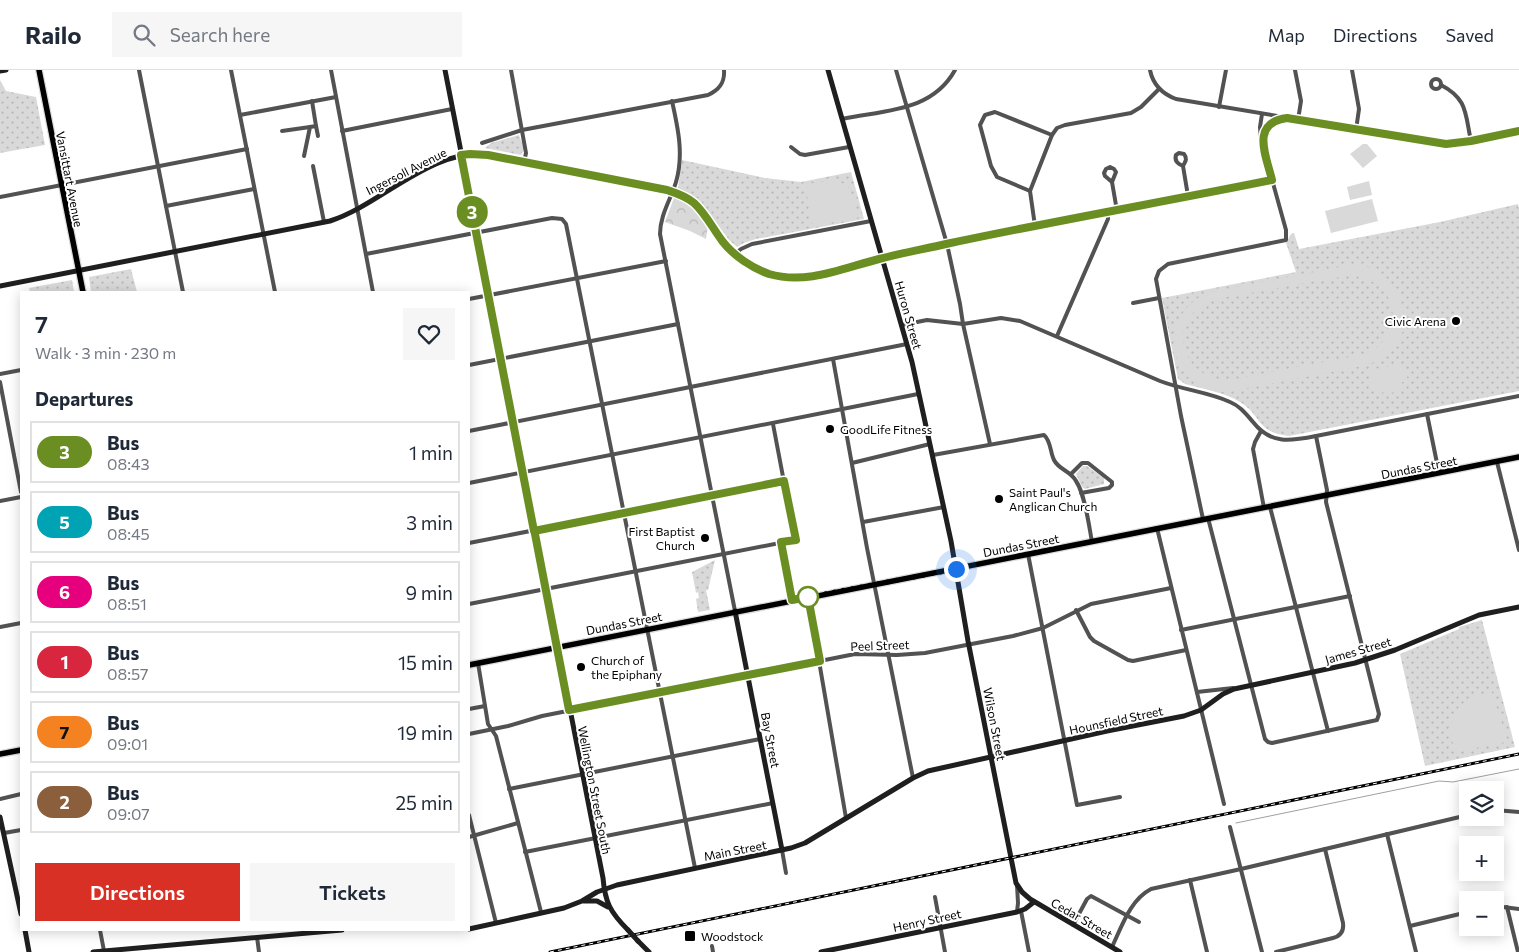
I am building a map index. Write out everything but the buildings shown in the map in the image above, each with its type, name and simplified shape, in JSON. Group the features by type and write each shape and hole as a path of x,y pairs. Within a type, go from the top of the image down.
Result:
{"main road":[{"path":"0,71 6,70"},
{"name":"Vansittart Avenue","path":"39,70 83,291"},
{"name":"Wellington Street South","path":"445,70 604,889 609,908 649,952"},
{"name":"Huron Street","path":"828,70 902,324 930,444 956,569"},
{"name":"Ingersoll Avenue","path":"0,286 324,222 342,216 444,160 461,155 483,154 673,192 686,197 698,207 722,241 735,254 758,270 771,274 793,278 816,276 882,258"},
{"name":"Dundas Street","path":"470,664 1519,457"},
{"name":"Wilson Street","path":"956,569 1016,883"},
{"name":"James Street","path":"1238,688 1366,660 1479,615 1519,607"},
{"name":"Bay Street","path":"735,611 782,850"},
{"name":"Hounsfield Street","path":"992,757 1184,716 1201,710 1223,694 1238,688"},
{"path":"0,754 20,750"},
{"name":"Main Street","path":"470,929 564,908 604,889 617,885 782,850 805,843 913,778 945,767 992,757"},
{"path":"0,819 19,893"},
{"path":"1016,883 1023,893 1034,902"},
{"path":"582,901 595,900 609,908"},
{"name":"Henry Street","path":"821,952 850,949 1019,911 1034,902"},
{"name":"Cedar Street","path":"1034,902 1106,944 1110,949 1120,952"},
{"path":"25,931 29,952"},
{"path":"93,952 330,931"}],"street":[{"path":"139,70 183,291"},
{"path":"231,70 274,291"},
{"path":"331,70 373,291"},
{"path":"511,70 526,153 524,162"},
{"path":"482,143 522,130 713,93 722,83 724,70"},
{"path":"896,70 947,244 990,444"},
{"path":"842,119 921,102 938,92 948,82 955,70"},
{"path":"1150,70 1151,76 1159,89 1176,99 1356,130 1446,144 1519,131"},
{"path":"1220,107 1226,70"},
{"path":"1295,70 1301,101 1298,120"},
{"path":"1352,70 1359,111 1356,130"},
{"path":"1441,85 1451,90 1462,102 1471,141"},
{"path":"1035,226 1030,192 1052,135 1057,128 1064,125 1131,113 1141,107 1159,89"},
{"path":"240,115 336,97"},
{"path":"312,101 318,136"},
{"path":"672,101 680,143 678,172 660,229 735,611"},
{"path":"342,131 452,109"},
{"path":"1030,192 1002,180 993,171 980,125 981,121 985,115 995,112 1052,135"},
{"path":"1262,114 1260,126 1263,144 1287,236 1286,240 1168,264 1161,268 1157,275 1156,283 1176,387 1206,519 1234,619 1263,736 1268,742 1272,743 1371,722 1378,719 1379,714 1326,502 1327,496 1316,436"},
{"path":"1263,144 1264,133 1270,124 1287,118"},
{"path":"282,132 316,126"},
{"path":"304,156 310,127"},
{"path":"791,147 800,154 805,155 849,147"},
{"path":"0,197 246,149"},
{"path":"313,166 324,222"},
{"path":"1182,166 1188,196"},
{"path":"882,258 1272,180"},
{"path":"1112,182 1118,211"},
{"path":"166,206 254,189"},
{"path":"1057,336 1108,219 1108,213"},
{"path":"366,254 552,218 562,219 566,226 684,821 695,868"},
{"path":"735,254 741,248 752,244 871,221"},
{"path":"470,298 666,261"},
{"path":"1132,303 1158,298"},
{"path":"902,324 934,320 963,324 997,319 1013,319 1176,387 1233,403 1245,412 1261,431 1276,439 1287,440 1316,436 1519,396"},
{"path":"470,365 678,324"},
{"path":"470,430 907,344"},
{"path":"833,359 874,584 913,778"},
{"path":"0,374 20,370"},
{"path":"0,382 20,487"},
{"path":"470,483 918,394"},
{"path":"1427,414 1439,473"},
{"path":"470,604 796,540 773,424"},
{"path":"1261,431 1255,442 1254,449 1267,508 1296,607 1328,731"},
{"path":"932,455 1044,435 1048,440 1055,463 1077,482 1092,542"},
{"path":"852,463 930,444"},
{"path":"1497,462 1519,550"},
{"path":"1070,474 1082,463 1088,463 1112,482 1109,488 1081,493"},
{"path":"470,544 784,481"},
{"path":"0,501 20,497"},
{"path":"863,522 944,508"},
{"path":"1157,528 1224,804"},
{"path":"1028,554 1077,805 1120,796"},
{"name":"Peel Street","path":"470,734 569,710 862,653 925,653 969,644 1043,628 1076,610 1096,602 1171,588"},
{"path":"1181,630 1350,596"},
{"path":"808,597 846,818"},
{"path":"1076,610 1087,632 1094,641 1128,660 1133,661 1186,650"},
{"path":"0,628 20,623"},
{"path":"478,663 488,724 496,736 542,912"},
{"name":"James Street","path":"1197,692 1238,688"},
{"path":"470,709 485,706"},
{"path":"509,789 760,739"},
{"path":"0,799 20,794"},
{"path":"525,852 773,803"},
{"path":"1504,811 1519,812"},
{"path":"1110,949 1137,899 1148,890 1459,817"},
{"path":"470,819 496,923"},
{"path":"470,837 518,823"},
{"path":"1230,827 1262,952"},
{"path":"4,833 20,830"},
{"path":"1387,834 1416,952"},
{"path":"1276,952 1333,938 1340,935 1343,931 1344,924 1325,849"},
{"name":"Bay Street","path":"782,850 786,873"},
{"path":"1190,880 1207,952"},
{"name":"Wilson Street","path":"1016,883 1019,911 1029,952"},
{"path":"1073,925 1091,896 1139,922"},
{"path":"935,897 945,952"},
{"path":"1504,907 1519,909"},
{"path":"1507,907 1518,952"},
{"path":"1410,926 1459,914"},
{"path":"100,931 104,951"},
{"path":"257,937 259,952"},
{"path":"712,946 713,952"}],"green space":[{"path":"0,80 6,91 36,97 45,145 0,153"},
{"path":"519,135 524,149 521,155 485,148 491,143"},
{"path":"1363,144 1367,144 1377,156 1363,168 1350,154"},
{"path":"682,160 765,178 801,182 851,172 864,219 756,239 737,247 729,240 701,202 678,188"},
{"path":"836,180 848,186 860,217 818,225 813,224 810,221 806,184"},
{"path":"1369,181 1372,195 1350,200 1347,187"},
{"path":"679,197 693,207 708,226 706,239 665,222 674,198"},
{"path":"1372,199 1378,221 1331,233 1325,211"},
{"path":"1518,204 1519,391 1289,436 1278,434 1264,427 1252,412 1240,402 1220,393 1185,384 1178,379 1162,298 1296,272 1286,243 1291,234 1294,233 1299,249 1440,222"},
{"path":"1356,264 1377,272 1393,287 1403,308 1403,330 1398,342 1390,351 1368,365 1226,392 1206,389 1191,380 1180,366 1175,350 1175,333 1181,317 1192,302 1210,292","holes":["1347,276 1364,278 1377,285 1387,295 1392,307 1393,320 1389,333 1380,345 1366,354 1230,380 1213,378 1200,371 1190,361 1183,335 1187,322 1195,311 1209,302 1229,296"]},
{"path":"131,269 137,291 91,291 89,277"},
{"path":"72,280 74,291 30,291 29,288"},
{"path":"1404,364 1408,381 1402,382 1403,388 1400,391 1385,394 1385,392 1381,393 1380,389 1372,388 1369,370"},
{"path":"1083,466 1087,466 1104,478 1104,484 1085,489 1082,487 1076,474"},
{"path":"715,560 708,590 706,590 710,610 698,612 696,599 699,598 698,592 696,593 692,572"},
{"path":"1482,620 1515,747 1425,766 1400,654 1459,629 1459,627"},
{"path":"1492,692 1507,739 1506,742 1455,752 1451,724 1455,712 1469,699"}],"waterway":[{"path":"1236,823 1439,781 1453,782 1519,769"}],"railway":[{"path":"550,952 1519,754"}],"bus line":[{"name":"3","path":"535,534 569,710 820,661 808,597 792,600 781,542 796,540 784,481 534,531 461,155 488,155 676,193 686,197 698,207 722,241 745,262 767,273 799,278 816,276 882,258 947,244 1272,180 1263,137 1270,124 1280,119 1287,118 1446,144 1519,131"}],"place":[{"name":"Civic Arena","path":"1456,321"},
{"name":"GoodLife Fitness","path":"830,429"},
{"name":"Saint Paul's Anglican Church","path":"999,499"},
{"name":"First Baptist Church","path":"705,538"},
{"name":"Church of the Epiphany","path":"581,667"},
{"name":"Woodstock","path":"690,936"}],"route":[{"path":"808,597 956,569"}]}
